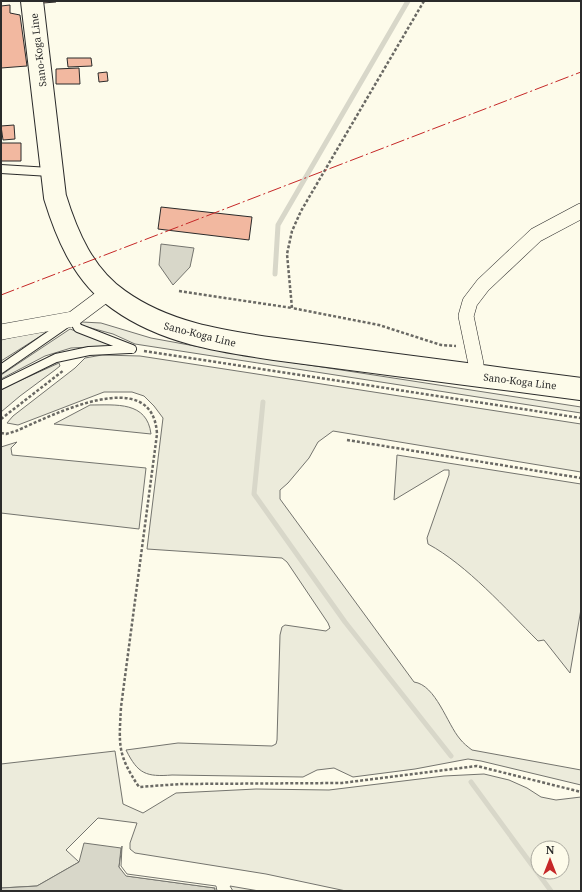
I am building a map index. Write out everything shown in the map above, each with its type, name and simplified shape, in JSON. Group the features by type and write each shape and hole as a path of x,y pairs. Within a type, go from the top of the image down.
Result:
{"main road":[{"name":"Sano-Koga Line","path":"32,1 55,197 65,228 83,262 91,274 109,292 139,313 164,325 228,342 581,389"}],"street":[{"path":"475,375 476,364 466,316 470,302 476,293 536,235 581,211"},
{"path":"1,332 73,319 109,292"}],"lane":[{"path":"1,169 52,172"},
{"path":"1,369 73,319 78,328 132,349"},
{"path":"1,384 56,358 89,351 132,349"}],"path":[{"path":"292,308 287,254 292,231 301,211 424,1"},
{"path":"179,291 292,308 379,325 441,345 471,345"},
{"path":"132,349 581,418"},
{"path":"1,419 67,368 71,355"},
{"path":"1,433 6,434 16,431 82,404 105,398 120,398 140,403 153,415 156,421 157,434 121,707 120,734 122,758 139,787 181,784 342,783 477,766 581,792"},
{"path":"347,440 581,478"}],"shaded area":[{"path":"161,244 194,248 190,267 173,285 159,265"},
{"path":"82,322 101,323 151,338 244,355 581,407 581,413 135,344 113,334 80,325"},
{"path":"55,327 1,361 1,340"},
{"path":"70,329 108,343 111,346 71,348 45,356 1,379 1,375"},
{"path":"102,355 140,356 581,424 581,472 333,431 318,442 309,458 288,483 280,490 280,499 414,682 429,690 435,697 455,732 464,743 472,750 581,770 581,785 468,759 415,769 353,777 334,768 317,770 303,777 156,775 149,774 139,769 130,758 126,750 178,743 272,746 276,744 280,635 282,627 285,625 326,631 330,628 287,562 282,558 147,549 163,418 144,396 132,392 104,392 18,425 7,423 13,416 75,368 85,358"},
{"path":"59,363 60,366 1,412 1,389"},
{"path":"90,405 120,405 137,410 148,423 151,434 54,424"},
{"path":"17,442 11,448 12,455 146,468 139,529 1,513 1,447"},
{"path":"397,455 581,484 581,609 570,673 544,640 538,641 472,575 443,553 428,544 427,538 449,475 449,470 444,470 394,500"},
{"path":"115,751 123,804 143,813 176,793 256,789 329,790 444,776 484,774 509,780 527,788 541,797 556,800 581,797 581,891 346,891 266,874 135,853 130,849 130,843 137,823 98,818 66,850 79,862 37,886 1,888 1,764"},
{"path":"84,843 121,848 119,867 127,876 215,888 215,891 1,891 1,888 37,886 79,862"},
{"path":"230,886 259,891 233,891"}],"pier":[{"path":"122,846 121,866 127,874 216,886 217,891 215,891 215,888 126,876 119,867"}],"building":[{"path":"43,1 56,1 56,2 43,3"},
{"path":"10,5 10,13 20,15 27,66 1,68 1,6"},
{"path":"67,58 91,58 92,66 68,67"},
{"path":"79,68 80,84 56,84 56,69"},
{"path":"107,72 108,81 99,82 98,73"},
{"path":"14,125 15,139 3,140 1,126"},
{"path":"1,143 21,143 21,161 1,161"},
{"path":"161,207 252,217 249,240 158,229"}],"waterway":[{"path":"275,274 278,225 408,1"},
{"path":"263,402 254,494 345,622 451,756"},
{"path":"471,782 551,891"}],"power":[{"path":"1,295 581,72"}]}
